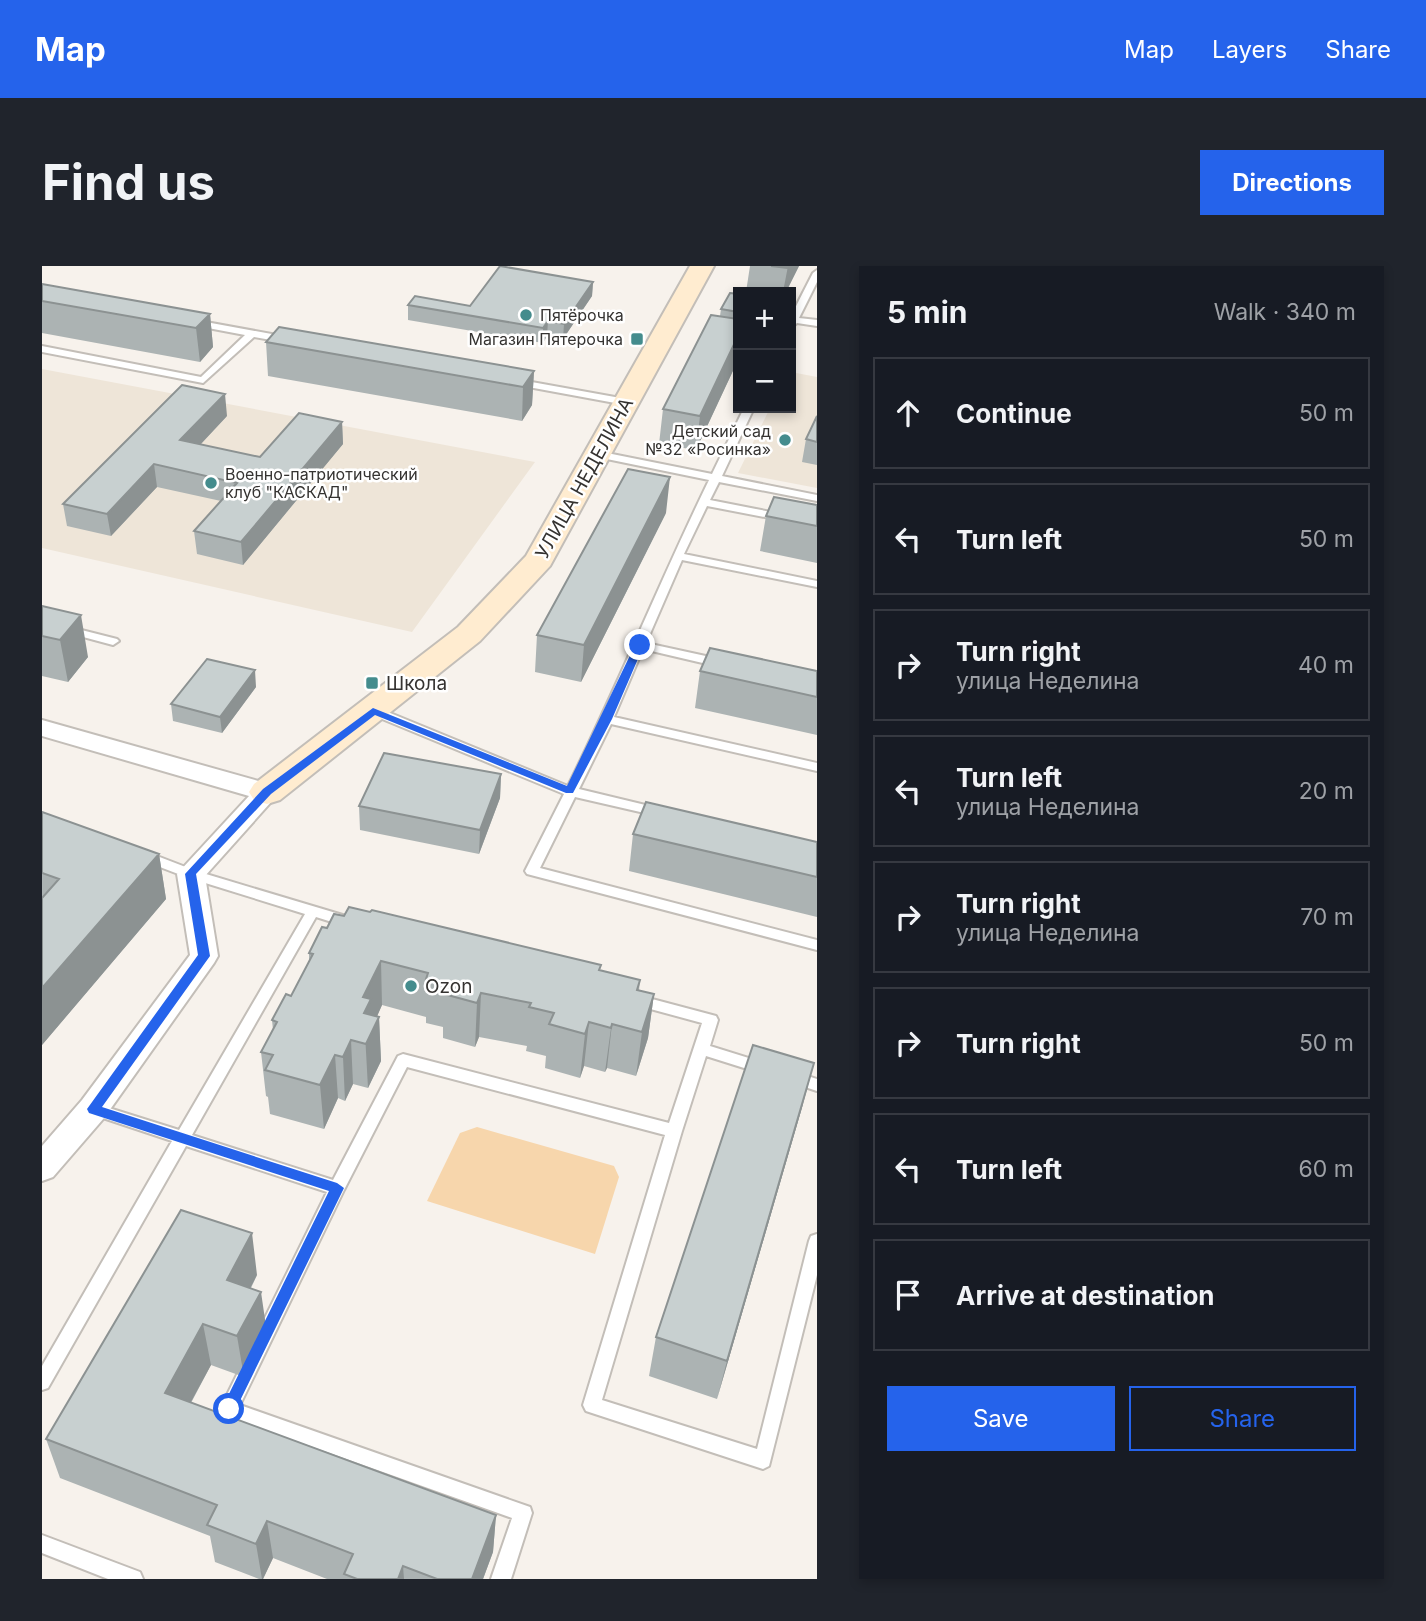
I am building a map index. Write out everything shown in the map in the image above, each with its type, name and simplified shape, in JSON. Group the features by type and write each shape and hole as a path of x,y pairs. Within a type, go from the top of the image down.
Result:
{"street":[{"name":"УЛИЦА НЕДЕЛИНА","path":"191,874 267,792 469,634 539,560 702,266"},
{"path":"42,728 267,792"},
{"path":"42,1168 93,1109 204,956 191,874"}],"lane":[{"path":"796,315 817,273"},
{"path":"185,321 305,344"},
{"path":"796,323 817,323"},
{"path":"42,349 203,380 251,334"},
{"path":"509,380 626,402"},
{"path":"747,413 678,556 607,719 569,791 532,871 817,946"},
{"path":"597,454 817,498"},
{"path":"704,502 817,524"},
{"path":"678,556 817,584"},
{"path":"42,624 113,640"},
{"path":"640,645 735,666"},
{"path":"373,711 569,791 674,816"},
{"path":"607,719 817,767"},
{"path":"133,852 191,874 365,927"},
{"path":"42,1382 312,913"},
{"path":"618,995 711,1020 674,1131 592,1405 763,1460 817,1241"},
{"path":"701,1049 817,1085"},
{"path":"501,1579 523,1513 229,1409 402,1060 674,1131"},
{"path":"93,1109 337,1188"},
{"path":"42,1544 133,1579"}],"shaded area":[{"path":"42,369 535,462 412,632 42,548"},
{"name":"Детский сад №32 «Росинка»","path":"796,373 817,377 817,488 738,473 768,413 796,413"},
{"path":"477,1127 614,1166 619,1177 595,1254 427,1201 460,1133"}],"building":[{"path":"500,266 593,282 564,324 548,321 543,328 408,305 415,296 470,306"},
{"path":"42,284 210,314 196,328 42,301"},
{"path":"730,293 733,293 733,311 721,309"},
{"path":"711,315 733,318 733,347 700,416 663,409"},
{"path":"279,327 534,371 523,387 266,342"},
{"path":"182,385 225,394 180,440 260,457 299,413 342,422 241,542 194,531 237,483 154,464 107,514 63,504"},
{"path":"817,416 817,442 806,439"},
{"path":"628,469 670,477 584,645 537,635"},
{"path":"774,497 817,505 817,526 766,516"},
{"path":"42,606 81,615 60,640 42,636"},
{"path":"710,648 817,671 817,697 700,671"},
{"path":"207,659 255,670 220,717 171,704"},
{"path":"384,753 501,774 480,830 359,806"},
{"path":"646,802 817,842 817,877 633,834"},
{"path":"42,812 159,854 42,988 42,898 59,879 42,873"},
{"path":"349,907 370,912 372,910 601,965 599,970 640,980 637,990 654,994 642,1032 612,1024 611,1028 589,1022 585,1034 549,1024 554,1013 529,1007 531,1003 481,993 477,1003 444,994 448,984 426,979 428,973 381,961 363,997 371,999 364,1013 379,1017 366,1044 351,1040 343,1057 335,1055 320,1085 265,1070 273,1055 261,1052 277,1022 272,1020 286,994 291,996 313,954 309,953 322,927 327,928 334,914 344,916"},
{"path":"753,1045 814,1063 727,1361 656,1337"},
{"path":"181,1210 252,1233 227,1280 261,1292 237,1336 203,1324 165,1393 496,1515 472,1579 437,1579 403,1566 398,1579 357,1579 344,1574 353,1554 267,1521 256,1544 207,1525 217,1505 46,1439"}],"place":[{"name":"Пятёрочка","path":"526,315"},
{"name":"Магазин Пятерочка","path":"637,339"},
{"name":"Детский сад №32 «Росинка»","path":"785,440"},
{"name":"Военно-патриотический клуб \"КАСКАД\"","path":"211,483"},
{"name":"Школа","path":"372,683"},
{"name":"Ozon","path":"411,986"}],"route":[{"path":"229,1409 337,1188 93,1109 204,956 191,874 267,792 373,711 569,791 607,719 640,645"}]}
